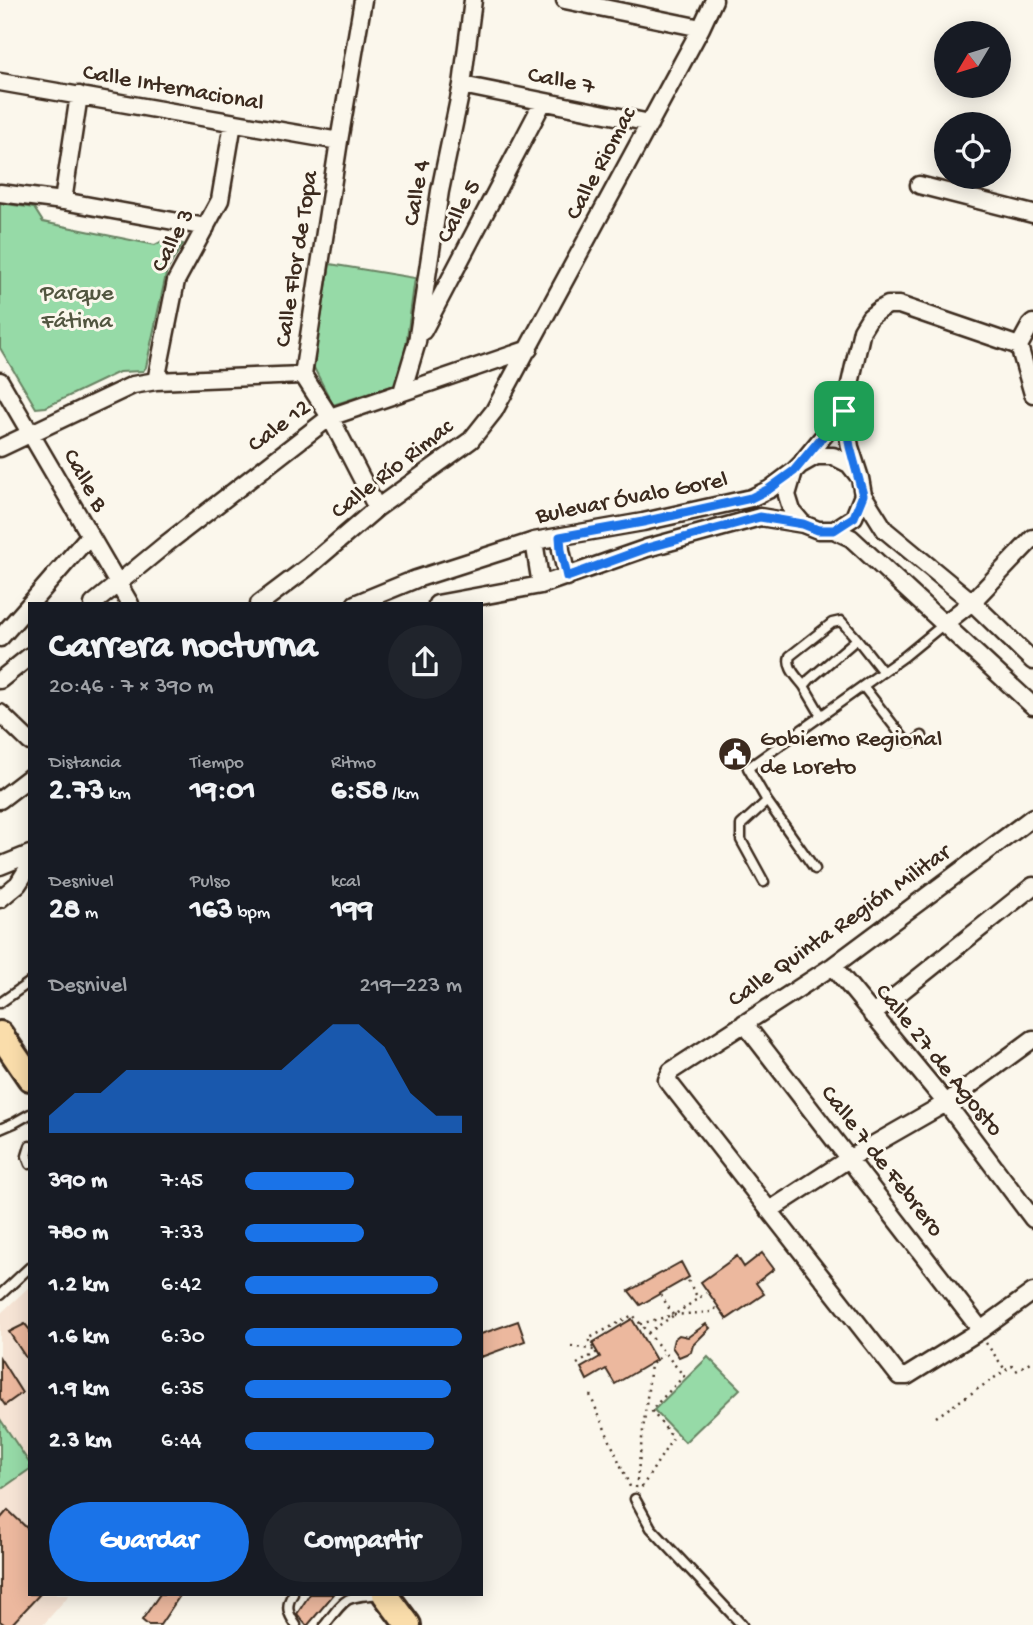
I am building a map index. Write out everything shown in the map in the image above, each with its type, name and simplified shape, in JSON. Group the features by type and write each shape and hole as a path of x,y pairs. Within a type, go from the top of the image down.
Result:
{"main road":[{"path":"0,1034 28,1075"},
{"path":"386,1596 408,1625"}],"street":[{"name":"Calle Flor de Topa","path":"363,0 303,375 330,417 377,509"},
{"name":"Calle 4","path":"402,392 417,342 440,191 462,85 473,0"},
{"path":"565,0 701,28"},
{"name":"Calle Riomac","path":"528,349 714,0"},
{"name":"Calle Internacional","path":"0,82 339,141"},
{"name":"Calle 7","path":"462,85 650,123"},
{"path":"63,201 79,95"},
{"name":"Calle 5","path":"417,342 543,102"},
{"name":"Calle 3","path":"156,381 176,281 220,200 233,123"},
{"path":"919,184 1033,214"},
{"path":"0,192 206,227"},
{"path":"1019,346 899,305 888,305 870,317 862,330 844,411 863,495 885,530 972,602 1033,661"},
{"path":"1033,323 1019,346 1033,394"},
{"name":"Cale 12","path":"96,602 330,417 528,349"},
{"name":"Calle Río Rimac","path":"262,602 377,509 471,440 494,411 528,349"},
{"path":"0,448 133,385 156,381 303,375"},
{"name":"Calle B","path":"0,381 129,602"},
{"path":"803,524 792,511 788,495 797,468 844,411"},
{"name":"Bulevar Óvalo Gorel","path":"360,602 416,579 534,541 643,522 751,498 769,489 816,456 833,456 849,464 860,478"},
{"path":"834,530 854,517 863,495"},
{"name":"Bulevar Óvalo Gorel","path":"448,602 541,585 647,548 760,517 803,524 818,530 834,530 851,538 1033,706"},
{"path":"32,602 89,537"},
{"path":"560,537 567,577"},
{"path":"534,541 541,585"},
{"path":"944,624 972,602 1031,543"},
{"path":"0,638 28,606"},
{"path":"0,680 28,658"},
{"path":"0,713 28,740"},
{"path":"0,800 28,779"},
{"name":"Calle Quinta Región Militar","path":"770,1210 668,1083 667,1077 671,1071 833,966 1033,817"},
{"path":"0,866 28,855"},
{"path":"0,899 18,884 28,868"},
{"path":"872,1015 1033,886"},
{"name":"Calle 27 de Agosto","path":"833,966 946,1103 1033,1218"},
{"name":"Calle 7 de Febrero","path":"744,1023 850,1158 979,1331"},
{"path":"1033,1039 946,1103 850,1158 770,1210 899,1376 907,1376 979,1331 1033,1292"}],"lane":[{"path":"821,715 804,686 790,669 788,661 790,656 832,623 841,621 883,672"},
{"path":"815,869 767,801 748,768 883,672 944,624"},
{"path":"804,686 857,639"},
{"path":"863,686 905,740 915,742 922,736"},
{"path":"764,882 741,840 741,824 767,801"},
{"path":"0,1003 28,983"},
{"path":"0,1129 28,1115"},
{"path":"0,1295 28,1269"},
{"path":"635,1499 651,1528 742,1625"},
{"path":"292,1596 288,1601 288,1611 296,1625"},
{"path":"325,1625 344,1601 362,1596"}],"path":[{"path":"688,1281 698,1298"},
{"path":"647,1334 706,1293"},
{"path":"662,1295 673,1315"},
{"path":"640,1324 673,1315 712,1312 716,1308"},
{"path":"578,1364 596,1353 588,1339 633,1315 684,1376 651,1410 673,1438 635,1499"},
{"path":"979,1331 1006,1370"},
{"path":"570,1346 594,1350"},
{"path":"635,1499 651,1365 664,1354"},
{"path":"936,1417 1012,1366 1016,1371 1033,1360"},
{"path":"590,1395 635,1499"}],"shaded area":[{"path":"28,1288 28,1596 68,1596 43,1625 0,1625 0,1314"}],"green space":[{"name":"Parque Fátima","path":"0,203 34,208 43,222 155,245 166,239 183,244 167,270 143,371 119,372 46,407 36,408 0,348"},
{"path":"330,264 415,278 401,383 333,405 313,366"},
{"path":"708,1357 740,1389 685,1442 654,1410"},
{"path":"0,1419 28,1461 28,1470 0,1490"}],"building":[{"path":"762,1253 774,1269 756,1283 764,1294 727,1319 701,1282 737,1256 744,1267"},
{"path":"681,1262 689,1277 640,1305 629,1291"},
{"path":"632,1319 656,1360 615,1384 606,1369 587,1380 581,1368 600,1357 592,1343"},
{"path":"518,1321 525,1341 483,1356 483,1333"},
{"path":"25,1324 28,1328 28,1361 9,1332"},
{"path":"706,1324 710,1328 693,1345 691,1352 679,1357 672,1347 674,1339 679,1335 688,1337"},
{"path":"0,1358 22,1393 5,1405 0,1398"},
{"path":"8,1510 28,1529 28,1596 38,1596 11,1625 0,1621 0,1519"},
{"path":"159,1596 180,1596 160,1625 148,1625 142,1620"},
{"path":"309,1596 332,1596 308,1625 297,1614"}],"place":[{"name":"Gobierno Regional de Loreto","path":"735,754"}],"route":[{"path":"844,411 863,495 854,517 834,530 818,530 803,524 760,517 647,548 567,577 560,537 751,498 794,471 844,411"}]}
